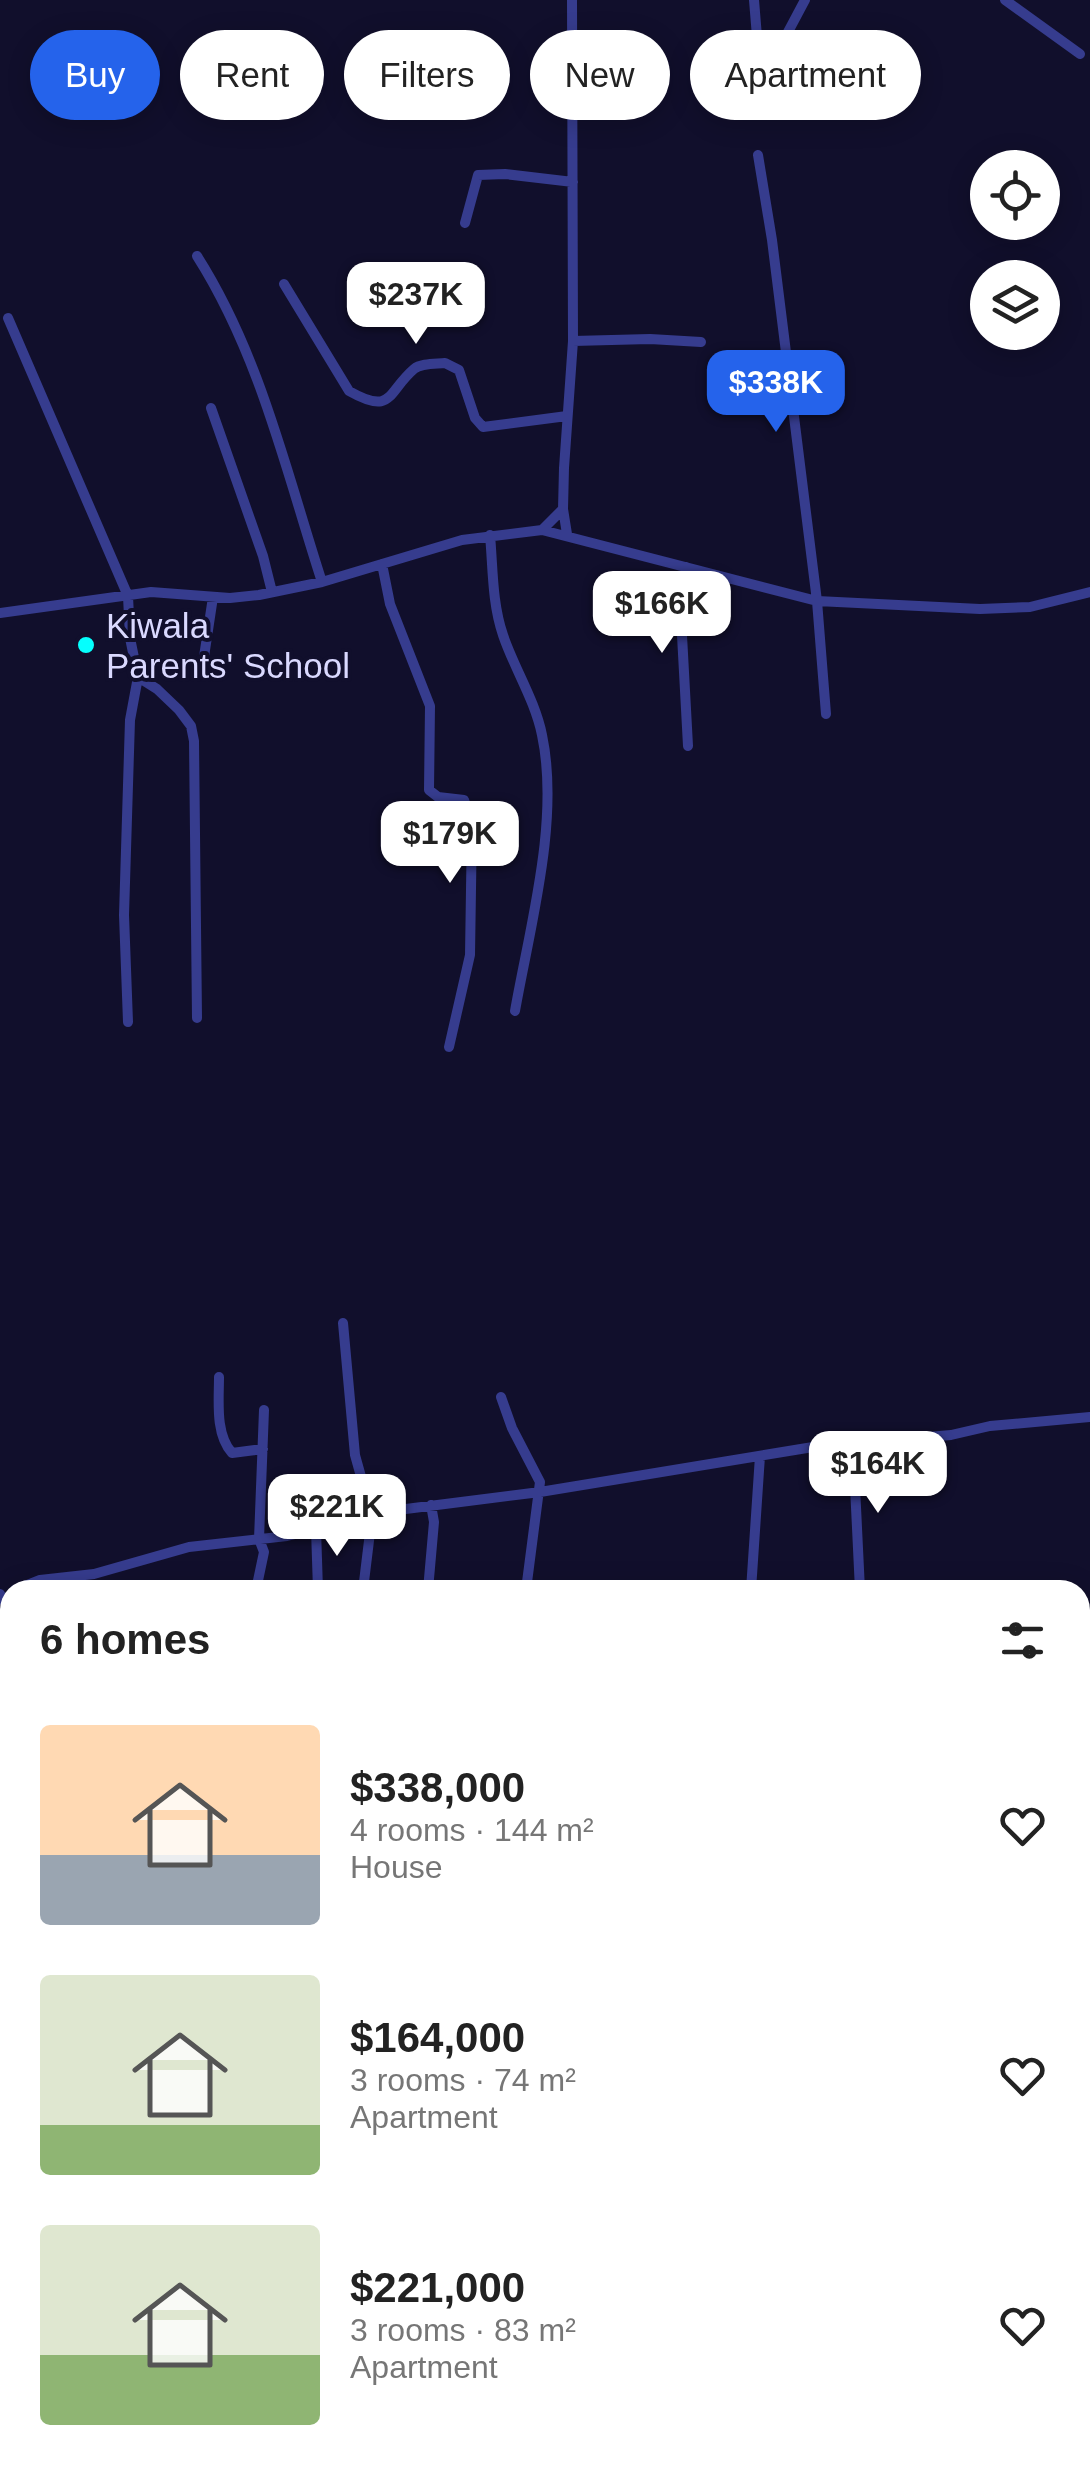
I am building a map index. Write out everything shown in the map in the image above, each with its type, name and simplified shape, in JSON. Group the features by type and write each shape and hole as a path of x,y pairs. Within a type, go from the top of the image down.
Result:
{"street":[{"path":"567,534 563,508 573,341 572,0"},
{"path":"754,0 759,61 780,47 805,0"},
{"path":"1005,0 1080,54"},
{"path":"758,155 817,601 826,714"},
{"path":"465,223 478,175 573,182"},
{"path":"197,256 237,329 269,408 322,582"},
{"path":"284,284 349,391 364,400 378,402 390,397 413,370 445,362 459,370 478,424 483,427 567,416"},
{"path":"8,318 128,596 130,638 138,677 130,720 124,897 128,1022"},
{"path":"573,341 701,342"},
{"path":"211,408 272,592"},
{"path":"542,530 563,508"},
{"path":"0,614 172,591 213,596 272,592 322,582 462,540 542,530 817,601 980,610 1043,605 1090,592"},
{"path":"490,535 495,603 502,633 534,710 546,764 540,870 515,1011"},
{"path":"382,564 390,604 430,706 429,790 438,797 464,800 472,823 470,955 449,1047"},
{"path":"686,567 682,618 688,746"},
{"path":"202,670 213,596"},
{"path":"138,677 157,688 179,710 191,726 194,741 198,1018"},
{"path":"343,1323 355,1455 372,1516 364,1580"},
{"path":"219,1376 225,1445 232,1453 263,1450"},
{"path":"501,1397 540,1482 527,1580"},
{"path":"258,1580 264,1552 259,1539 264,1410"},
{"path":"40,1580 94,1574 190,1547 259,1539 431,1505 540,1492 760,1456 1090,1417"},
{"path":"853,1445 860,1580"},
{"path":"752,1580 760,1456"},
{"path":"429,1580 434,1522 431,1505"},
{"path":"316,1529 318,1580"}],"place":[{"name":"Kiwala Parents' School","path":"86,645"}]}
